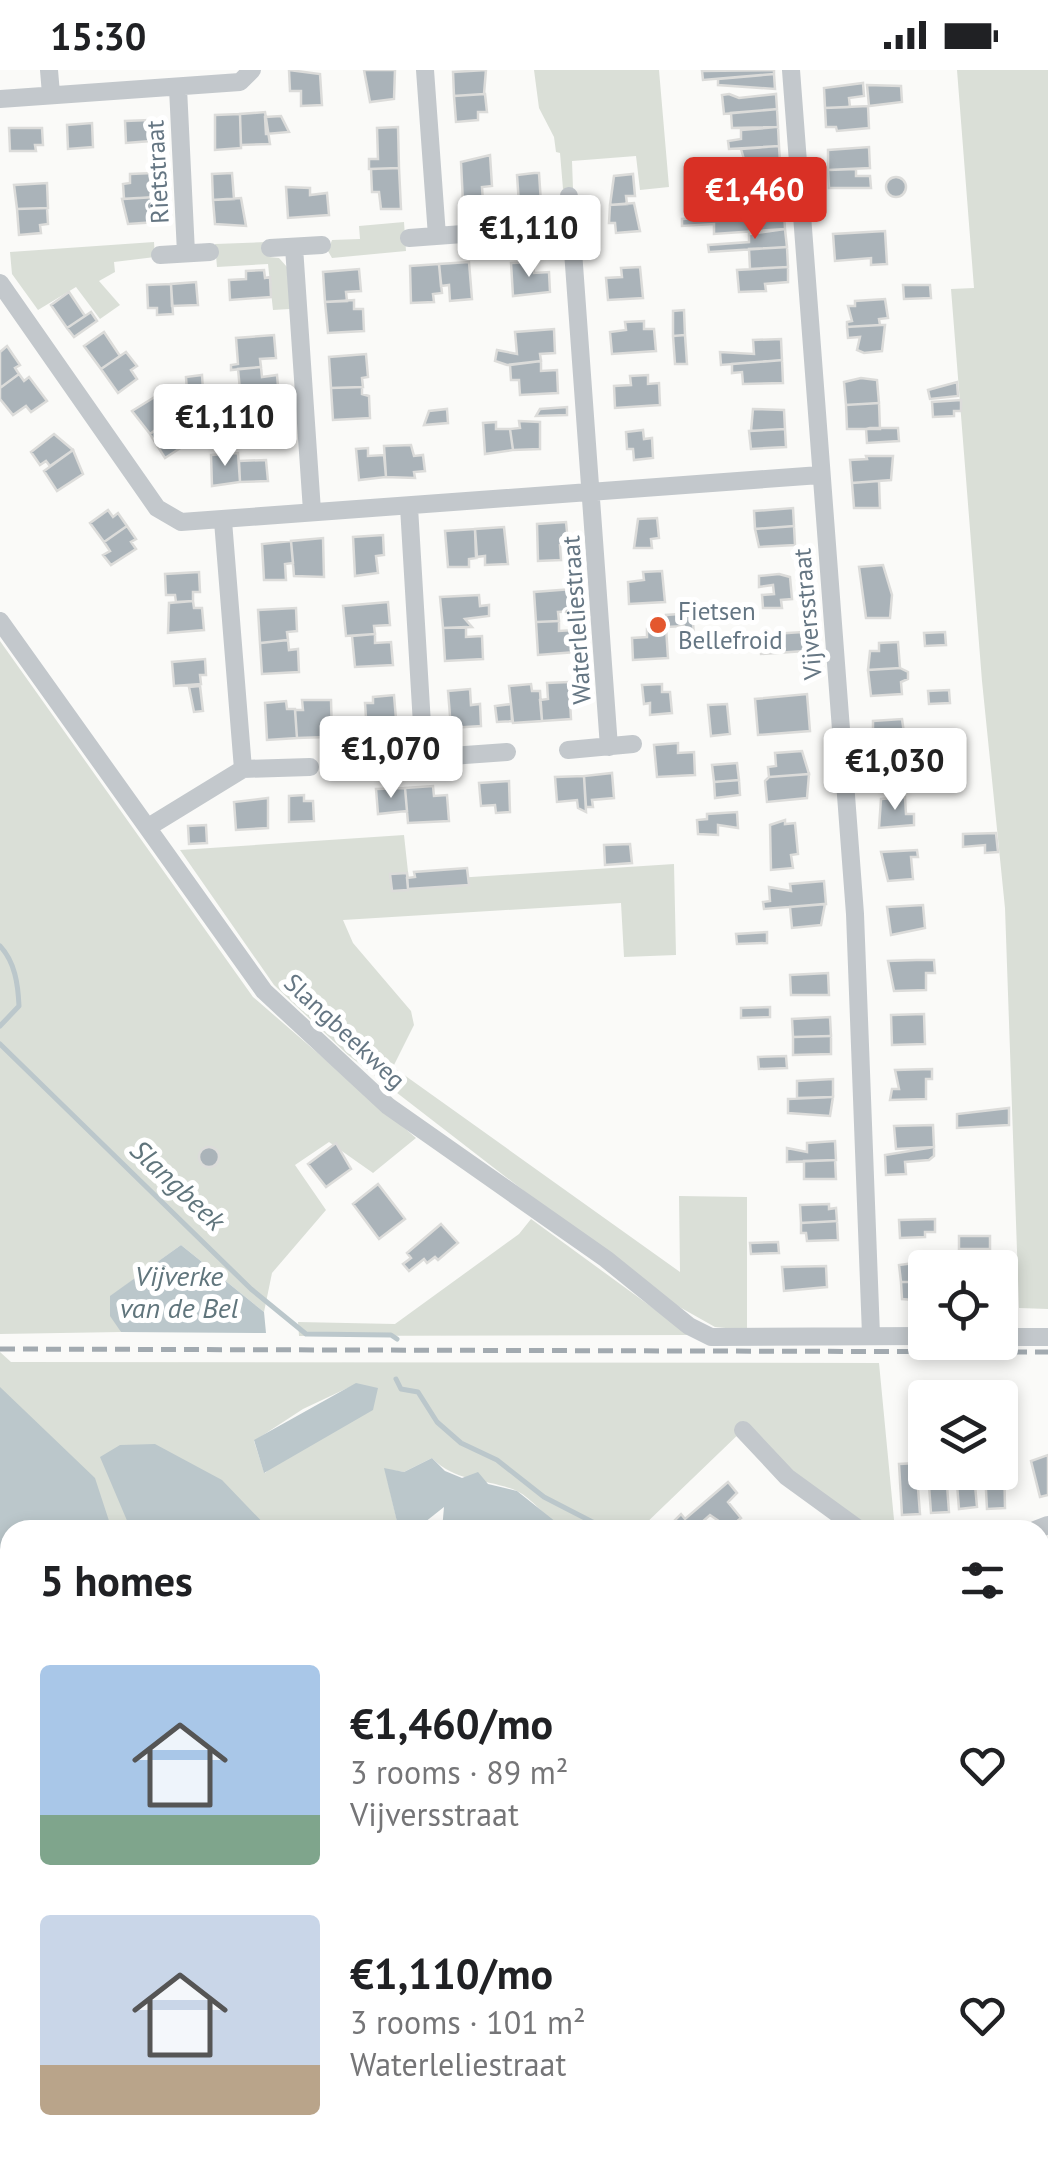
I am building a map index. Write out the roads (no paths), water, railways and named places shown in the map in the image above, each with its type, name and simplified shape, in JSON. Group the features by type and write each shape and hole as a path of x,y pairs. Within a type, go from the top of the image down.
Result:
{"street":[{"path":"49,70 51,94"},
{"name":"Rietstraat","path":"0,99 240,82 252,70"},
{"path":"426,70 437,236"},
{"name":"Vijversstraat","path":"791,70 855,914 871,1335"},
{"name":"Rietstraat","path":"178,88 186,253"},
{"name":"Waterleliestraat","path":"569,196 593,491 608,746"},
{"path":"549,230 572,228"},
{"path":"409,238 462,234"},
{"path":"270,248 322,244"},
{"path":"294,247 312,511"},
{"name":"Rietstraat","path":"160,254 210,252"},
{"path":"0,283 157,508 181,522 223,522 312,511 820,475"},
{"path":"409,507 424,758"},
{"path":"223,522 243,768"},
{"name":"Slangbeekweg","path":"0,621 150,826 264,991 388,1106 606,1258 689,1326 712,1337 871,1335"},
{"path":"568,750 632,744"},
{"path":"395,760 506,752"},
{"path":"150,826 243,768 310,768"},
{"path":"871,1335 908,1336"},
{"path":"1018,1337 1048,1337"},
{"path":"743,1430 786,1476 846,1520"}],"water":[{"name":"Vijverke van de Bel","path":"181,1245 264,1312 266,1333 121,1332 110,1316 110,1296"},
{"path":"356,1383 378,1388 373,1410 264,1473 254,1440"},
{"path":"0,1387 95,1478 109,1520 0,1520"},
{"path":"155,1444 222,1480 260,1520 127,1520 100,1457 120,1445"},
{"path":"432,1458 445,1471 462,1478 478,1472 488,1484 517,1491 553,1520 443,1520 444,1507 428,1520 397,1520 384,1468 404,1472"}],"waterway":[{"name":"Slangbeek","path":"0,946 15,974 19,1006 0,1026"},
{"name":"Slangbeek","path":"0,1044 251,1289 306,1334 391,1335 397,1339"},
{"name":"Slangbeek","path":"396,1379 401,1389 418,1392 437,1422 461,1443 497,1460 544,1497 589,1520"}],"railway":[{"path":"0,1349 1048,1352"}],"place":[{"name":"Fietsen Bellefroid","path":"658,625"}]}
